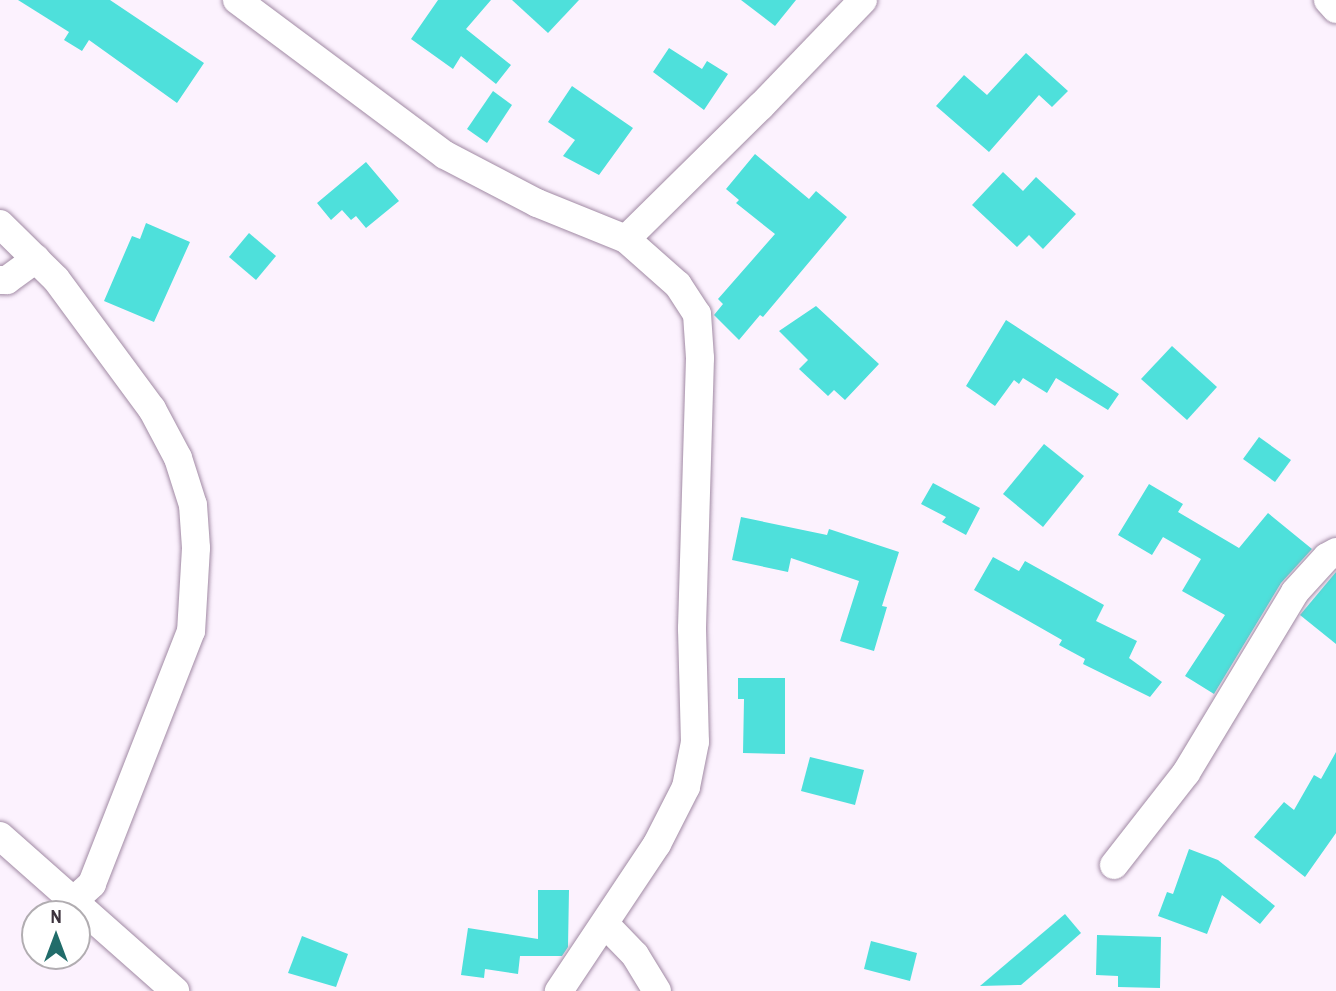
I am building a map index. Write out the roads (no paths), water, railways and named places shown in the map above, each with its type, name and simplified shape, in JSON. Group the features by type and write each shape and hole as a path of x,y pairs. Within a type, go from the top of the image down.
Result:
{"street":[{"path":"237,0 444,155 537,203 626,239 678,285 697,314 700,358 694,502 695,742 686,787 657,844 559,991"},
{"path":"626,239 761,106 863,0"},
{"path":"1328,0 1336,9"},
{"path":"0,224 56,279 152,409 178,458 193,505 196,548 191,631 92,884 74,900"},
{"path":"0,280 7,280 36,259"},
{"path":"1114,864 1186,773 1295,592 1327,557 1336,552"},
{"path":"0,836 72,900"},
{"path":"91,917 175,991"},
{"path":"605,924 635,955 657,991"}]}
